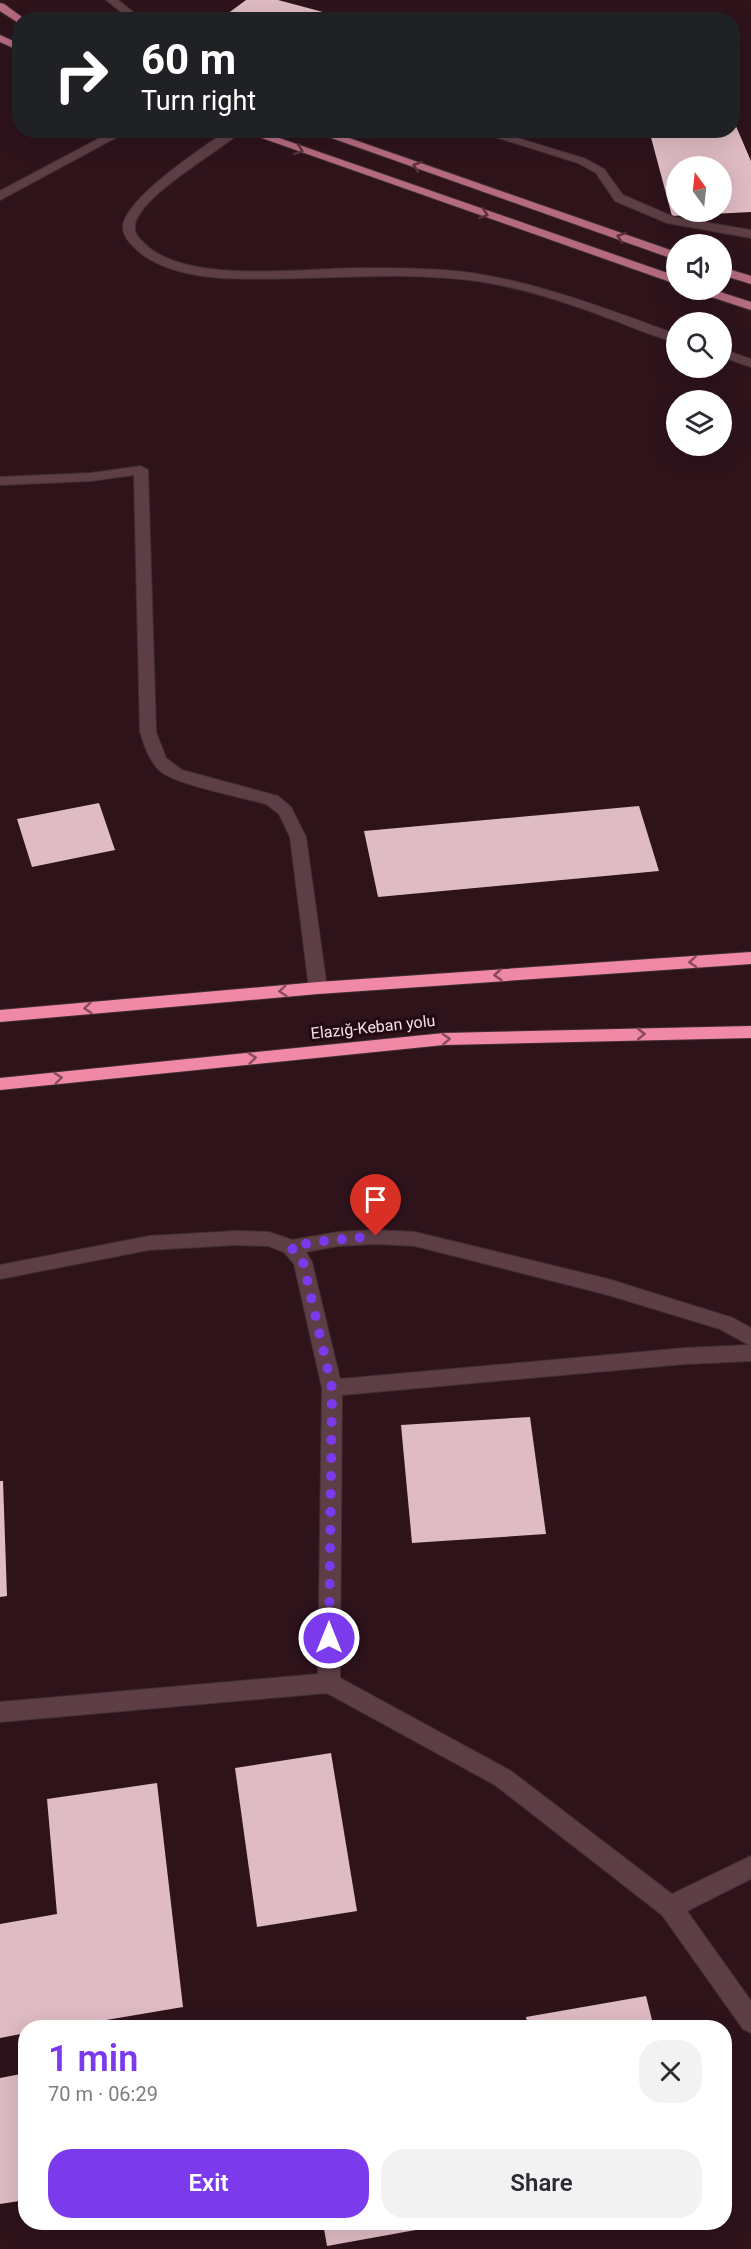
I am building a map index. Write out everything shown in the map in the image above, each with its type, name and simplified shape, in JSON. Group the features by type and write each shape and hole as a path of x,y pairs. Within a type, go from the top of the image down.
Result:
{"highway":[{"path":"0,1016 318,988 751,958"},
{"name":"Elazığ-Keban yolu","path":"0,1084 444,1039 751,1032"}],"main road":[{"path":"267,138 666,277"},
{"path":"337,138 666,253"},
{"path":"732,274 751,280"},
{"path":"732,300 751,306"}],"street":[{"path":"111,0 127,12"},
{"path":"0,196 110,138"},
{"path":"225,138 195,156 137,209 130,221 129,230 138,245 155,260 194,271 219,274 440,274 501,282 547,294 666,335"},
{"path":"505,138 582,161 600,171 619,198 671,220 751,234"},
{"path":"732,356 751,363"},
{"path":"0,481 91,477 141,470 148,732 155,756 163,768 176,774 272,800 285,811 298,837 318,988"},
{"path":"0,1272 149,1243 247,1238 269,1239 291,1247 338,1239 376,1236 415,1239 608,1287 726,1323 751,1338"},
{"path":"291,1247 303,1262 332,1388 329,1683"},
{"path":"332,1388 685,1356 751,1353"},
{"path":"0,1712 329,1683 503,1778 670,1907 751,2021"},
{"path":"670,1907 751,1867"}],"building":[{"path":"246,0 278,0 323,12 230,12"},
{"path":"740,136 751,161 751,212 732,213 732,156 666,156 666,194 651,138 740,138"},
{"path":"99,803 115,850 32,867 17,819"},
{"path":"639,806 659,871 378,897 364,831"},
{"path":"530,1417 546,1534 412,1543 401,1425"},
{"path":"0,1481 3,1481 7,1596 0,1597"},
{"path":"331,1753 357,1911 257,1927 235,1768"},
{"path":"157,1783 183,2007 106,2020 18,2020 18,2035 0,2038 0,1924 57,1914 47,1799"},
{"path":"646,1996 652,2020 527,2020 526,2017"},
{"path":"18,2075 18,2201 0,2204 0,2078"},
{"path":"324,2230 416,2230 327,2246"}],"route":[{"path":"329,1638 332,1388 313,1296 303,1262 291,1247 314,1242 376,1236"}]}
